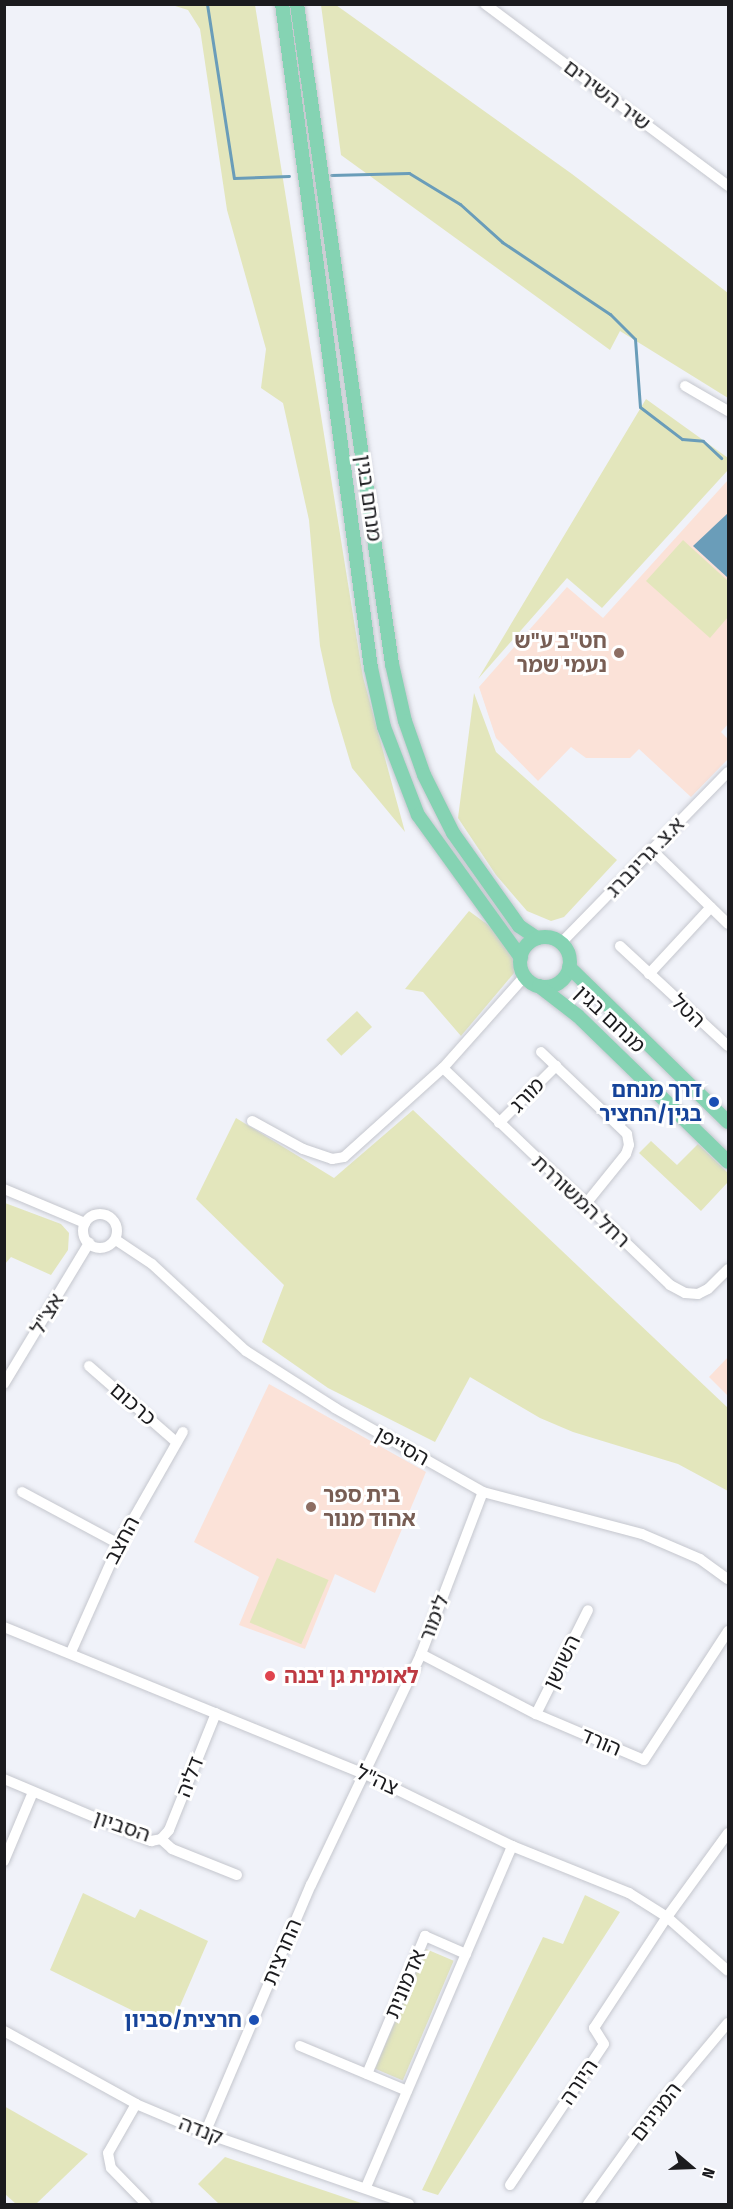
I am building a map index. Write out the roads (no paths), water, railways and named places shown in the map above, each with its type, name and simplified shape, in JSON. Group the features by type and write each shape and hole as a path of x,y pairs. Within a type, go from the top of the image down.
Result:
{"main road":[{"name":"מנחם בגין","path":"282,4 371,668 384,727 418,815 521,958"},
{"name":"מנחם בגין","path":"297,4 392,664 405,721 424,775 453,833 519,926 537,938"},
{"path":"537,938 554,939 567,950 569,967 556,984 539,986 525,976 521,958 526,945 537,938"},
{"name":"מנחם בגין","path":"569,967 729,1122"},
{"name":"מנחם בגין","path":"539,986 578,1016 729,1162"}],"street":[{"name":"שיר השירים","path":"485,4 729,186"},
{"path":"685,386 729,411"},
{"name":"א.צ. גרינברג","path":"561,943 729,772"},
{"path":"652,850 729,924"},
{"path":"649,974 711,907"},
{"name":"הטל","path":"620,946 729,1046"},
{"path":"252,1121 303,1149 332,1159 344,1157 442,1068 525,976"},
{"name":"מורג","path":"541,1052 627,1134 629,1145 584,1206"},
{"name":"מורג","path":"499,1124 556,1066"},
{"name":"רחל המשוררת","path":"442,1068 584,1206 670,1285 685,1293 708,1289 729,1269"},
{"path":"4,1189 85,1223"},
{"path":"96,1214 108,1215 116,1223 116,1240 102,1248 89,1244 83,1232 85,1223 96,1214"},
{"name":"הסייפן","path":"116,1240 152,1264 246,1352 335,1408 483,1492 642,1534 700,1560 729,1580"},
{"name":"אצ\"ל","path":"4,1384 89,1244"},
{"name":"כרכום","path":"89,1366 176,1442"},
{"name":"החצב","path":"70,1652 119,1544 183,1432"},
{"path":"22,1492 119,1544"},
{"name":"לימור","path":"365,1774 420,1654 483,1492"},
{"name":"השושן","path":"536,1714 588,1610"},
{"name":"צה\"ל","path":"4,1626 365,1774 512,1846 596,1878 667,1917 729,1971"},
{"name":"הורד","path":"420,1654 536,1714 644,1760 729,1632"},
{"name":"דליה","path":"161,1839 169,1830 216,1713"},
{"name":"החרצית","path":"205,2133 311,1885 365,1774"},
{"name":"הסביון","path":"4,1779 152,1841 161,1839 172,1849 237,1875"},
{"path":"4,1861 33,1792"},
{"path":"667,1917 729,1833"},
{"name":"אדמונית","path":"366,2187 512,1846"},
{"name":"היורה","path":"510,2185 604,2044 594,2028 667,1917"},
{"name":"אדמונית","path":"367,2074 425,1936 466,1954"},
{"name":"המגינים","path":"588,2205 656,2109 729,2023"},
{"name":"קנדה","path":"4,2031 136,2104 205,2133 366,2187 409,2205"},
{"path":"300,2046 407,2091"},
{"path":"136,2104 108,2153 111,2168 146,2205"}],"water":[{"path":"728,513 728,578 693,546"}],"waterway":[{"path":"207,4 234,178 289,176"},
{"path":"331,175 409,173 460,204 502,242 610,314 635,339 640,407 682,439 703,441 721,458"}],"place":[{"name":"חט\"ב ע\"ש נעמי שמר","path":"619,653"},
{"name":"דרך מנחם בגין/החציר","path":"714,1102"},
{"name":"בית ספר אהוד מנור","path":"311,1507"},
{"name":"לאומית גן יבנה","path":"270,1676"},
{"name":"חרצית/סביון","path":"254,2020"}]}
